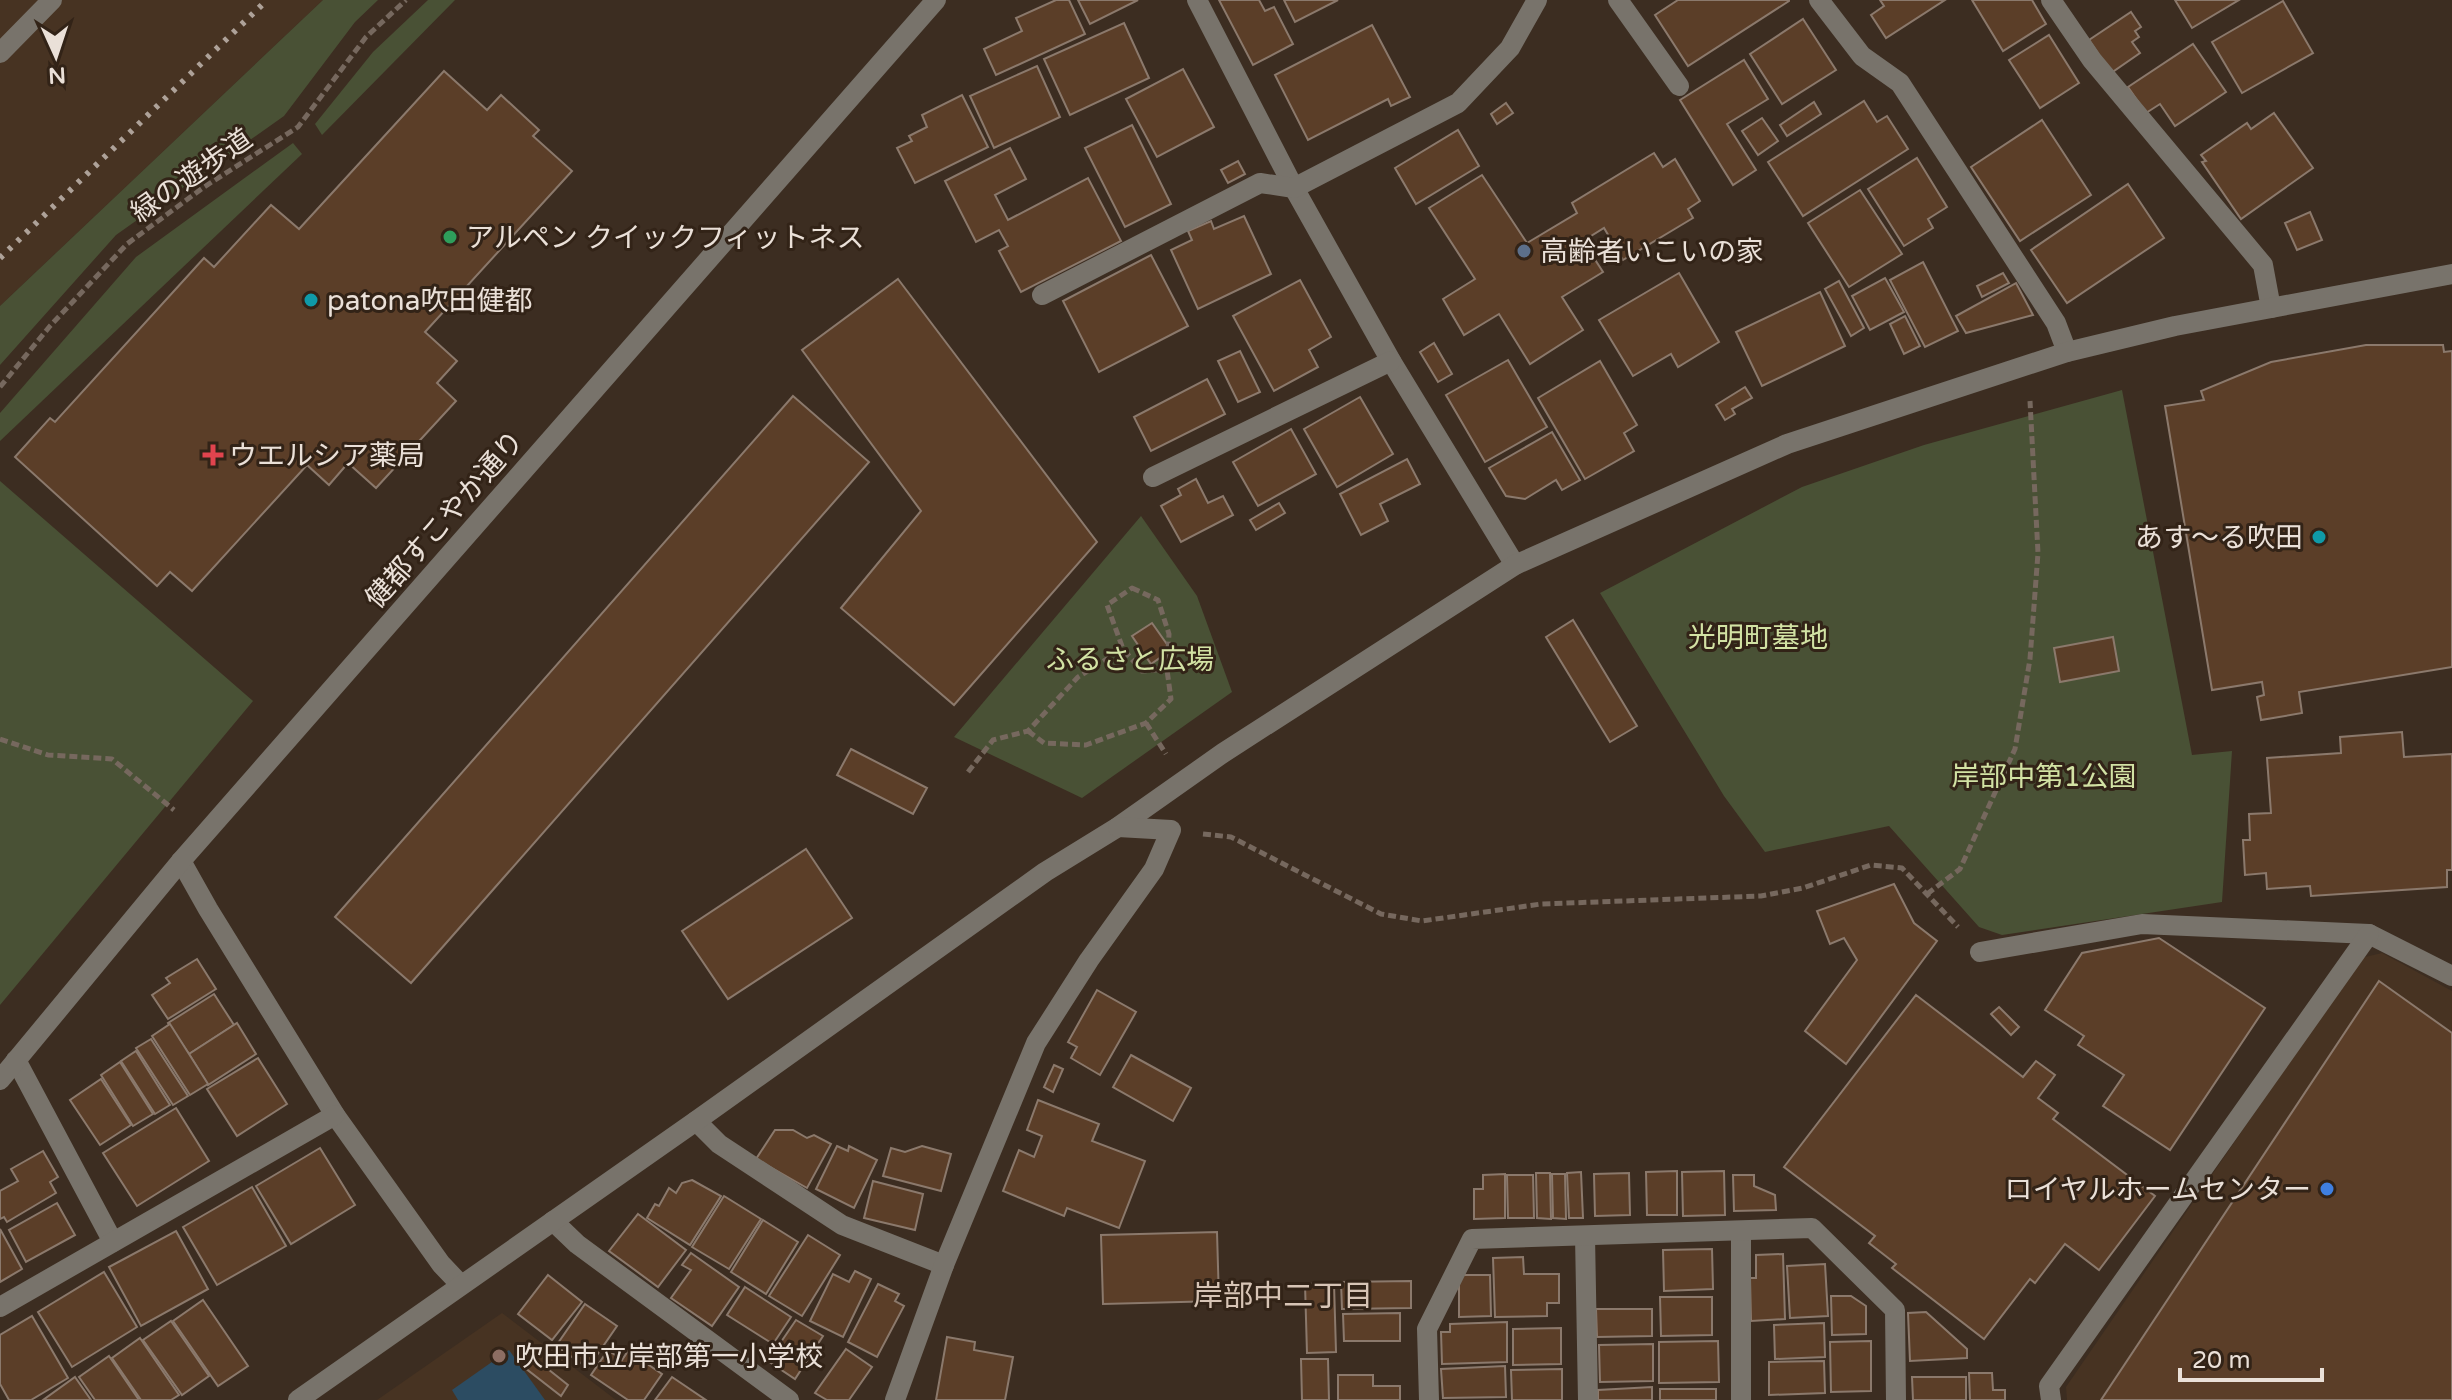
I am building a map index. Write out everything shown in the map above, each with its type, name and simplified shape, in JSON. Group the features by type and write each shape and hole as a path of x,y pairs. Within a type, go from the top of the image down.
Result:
{"street":[{"path":"0,53 52,0"},
{"name":"健都すこやか通り","path":"0,1080 181,861 936,0"},
{"path":"1197,0 1294,188 1391,361 1515,565"},
{"path":"1042,295 1260,183 1294,188 1458,103 1510,48 1537,0"},
{"path":"1618,0 1679,86"},
{"path":"1819,0 1862,56 1900,83 2056,323 2067,352"},
{"path":"2051,0 2092,60 2263,265 2271,308"},
{"path":"298,1400 1045,872 1515,565 1787,444 2067,352 2175,326 2452,274"},
{"path":"1153,477 1391,361"},
{"path":"895,1400 944,1265 1036,1043 1089,960 1154,869 1171,830 1118,827"},
{"path":"181,861 335,1115 441,1264 461,1285"},
{"path":"1980,952 2142,924 2369,934 2452,976"},
{"path":"2051,1400 2049,1386 2369,934"},
{"path":"16,1060 113,1242"},
{"path":"0,1307 335,1115"},
{"path":"696,1121 719,1144 842,1225 944,1265"},
{"path":"553,1221 577,1244 789,1400"},
{"path":"1429,1400 1427,1329 1472,1239 1812,1228 1895,1310 1896,1400"},
{"path":"1741,1231 1741,1400"},
{"path":"1585,1236 1588,1400"}],"path":[{"name":"緑の遊歩道","path":"0,387 50,326 127,244 204,187 298,127 366,37 406,0"},
{"path":"1927,894 1960,869 2015,749 2030,659 2038,553 2030,400"},
{"path":"1028,731 1044,743 1086,745 1146,723 1171,699 1167,669 1169,634 1158,600 1132,588 1107,605 1123,649 1142,671 1167,669"},
{"path":"968,772 993,740 1028,731 1078,677 1123,649"},
{"path":"1146,723 1167,755"},
{"path":"0,739 48,755 112,759 174,810"},
{"path":"1171,830 1231,837 1381,914 1422,921 1541,904 1761,896 1803,888 1871,865 1902,868 1980,952"}],"shaded area":[{"path":"0,0 323,0 0,306"},
{"name":"ロイヤルホームセンター","path":"2382,953 2452,991 2452,1400 2067,1400 2066,1387 2361,958"},
{"name":"吹田市立岸部第一小学校","path":"502,1313 616,1400 377,1400"}],"green space":[{"path":"323,0 378,0 355,22 284,116 116,235 0,365 0,306"},
{"path":"428,0 455,0 322,135 315,124 373,52"},
{"path":"293,143 302,154 0,441 0,413 136,257"},
{"name":"岸部中第1公園","path":"2122,390 2192,755 2232,751 2222,902 2002,935 1979,927 1889,826 1765,852 1724,796 1600,593 1802,487 1924,445"},
{"path":"0,481 253,701 0,1005"},
{"name":"ふるさと広場","path":"1141,516 1197,596 1232,692 1082,798 954,737"}],"water":[{"path":"509,1350 545,1400 458,1400 452,1390"}],"building":[{"path":"1056,0 1069,0 1085,34 996,75 984,49 1022,31 1016,18"},
{"path":"1078,0 1138,0 1090,24"},
{"path":"1219,0 1259,0 1265,11 1274,7 1293,44 1253,65"},
{"path":"1284,0 1338,0 1295,22"},
{"path":"1678,0 1789,1 1688,66 1655,15"},
{"path":"1880,0 1945,0 1886,38 1871,15 1884,6"},
{"path":"1972,0 2032,0 2046,24 2003,51"},
{"path":"2175,0 2239,0 2192,28"},
{"path":"2283,1 2313,53 2242,93 2212,42"},
{"path":"2131,12 2141,27 2135,31 2139,37 2132,42 2140,53 2111,73 2089,40"},
{"path":"1803,19 1836,70 1782,104 1750,54"},
{"path":"1124,23 1149,78 1070,115 1044,59"},
{"path":"1372,25 1410,97 1391,106 1388,99 1308,140 1275,75"},
{"path":"2049,35 2079,83 2040,108 2009,60"},
{"path":"2193,44 2226,92 2175,126 2160,104 2146,113 2128,87"},
{"path":"1744,60 1768,99 1727,124 1756,170 1733,185 1680,100"},
{"path":"1037,66 1060,117 994,148 970,96"},
{"path":"1183,69 1214,127 1157,157 1126,99"},
{"name":"patona吹田健都","path":"444,71 487,110 501,95 539,130 533,136 572,171 425,332 457,361 437,383 456,401 376,488 348,463 329,485 307,465 192,591 170,572 157,586 15,457 50,418 55,422 204,258 214,267 271,205 299,229"},
{"path":"962,95 988,147 915,183 897,148 912,141 909,136 927,127 922,115"},
{"path":"1864,101 1877,122 1887,116 1908,149 1803,216 1768,162"},
{"path":"1814,102 1821,114 1787,136 1780,125"},
{"path":"1506,103 1513,113 1497,124 1491,114"},
{"path":"2274,113 2313,168 2241,219 2202,162 2206,161 2201,155 2247,123 2251,129"},
{"path":"1762,118 1778,141 1758,155 1742,131"},
{"path":"2042,120 2091,195 2020,241 1971,167"},
{"path":"1132,125 1171,204 1125,227 1085,148"},
{"path":"1458,130 1479,166 1416,204 1395,168"},
{"path":"1010,148 1026,179 995,195 1008,220 1088,178 1121,241 1021,292 999,251 1008,246 999,230 976,242 945,181"},
{"name":"高齢者いこいの家","path":"1654,153 1663,167 1675,159 1700,201 1688,209 1693,218 1623,260 1604,228 1583,241 1603,272 1562,297 1583,330 1530,364 1499,314 1464,335 1443,299 1475,279 1429,208 1482,175 1527,243 1577,213 1572,203"},
{"path":"1917,158 1947,207 1928,219 1933,228 1904,246 1868,189"},
{"path":"1238,161 1245,174 1228,183 1221,170"},
{"path":"2128,184 2164,238 2067,303 2031,250"},
{"path":"1860,190 1902,254 1849,287 1808,223"},
{"path":"2310,212 2322,240 2297,250 2285,223"},
{"path":"1244,216 1271,274 1198,309 1171,250 1192,240 1188,231 1211,221 1214,229"},
{"path":"1151,255 1188,326 1099,372 1063,301"},
{"path":"1923,262 1958,331 1925,347 1890,280"},
{"path":"1679,273 1719,342 1678,367 1671,354 1633,376 1599,320"},
{"path":"2003,273 2009,283 1982,297 1977,286"},
{"path":"1885,278 1904,312 1870,330 1852,296"},
{"path":"898,279 1097,542 954,705 841,608 921,511 802,350"},
{"path":"1300,280 1331,337 1309,350 1318,367 1274,391 1233,316"},
{"path":"1839,281 1864,328 1851,336 1825,289"},
{"path":"2016,283 2033,315 1966,333 1956,316"},
{"path":"1820,292 1845,346 1762,386 1736,332"},
{"path":"1905,316 1920,346 1904,354 1890,324"},
{"path":"1434,343 1452,374 1438,382 1420,352"},
{"name":"あす～る吹田","path":"2366,345 2443,345 2444,352 2452,351 2452,667 2299,692 2302,713 2261,720 2257,697 2264,695 2262,682 2212,690 2165,406 2204,400 2201,391 2271,362"},
{"path":"1240,351 1260,392 1238,402 1218,361"},
{"path":"1508,360 1547,427 1485,462 1446,395"},
{"path":"1600,361 1637,425 1624,433 1634,451 1585,479 1538,398"},
{"path":"1207,379 1225,414 1151,451 1134,417"},
{"path":"1745,387 1752,398 1732,409 1735,414 1725,420 1716,405"},
{"path":"793,396 869,462 411,983 335,917"},
{"path":"1360,397 1393,454 1337,487 1304,429"},
{"path":"1291,429 1316,474 1258,506 1233,462"},
{"path":"1552,432 1580,480 1562,490 1556,480 1525,499 1506,496 1489,468"},
{"path":"1407,459 1420,484 1380,504 1388,521 1361,535 1340,494"},
{"path":"1196,479 1208,503 1223,496 1233,515 1181,542 1161,506 1181,495 1178,489"},
{"path":"1279,503 1285,513 1256,530 1250,520"},
{"path":"1573,620 1637,726 1610,742 1546,637"},
{"path":"1152,623 1171,650 1151,664 1132,636"},
{"path":"2113,637 2119,671 2060,682 2054,648"},
{"path":"2402,732 2404,757 2452,754 2452,870 2447,870 2447,887 2311,896 2310,886 2267,889 2266,873 2245,875 2243,840 2250,840 2249,814 2271,813 2267,758 2341,753 2340,737"},
{"path":"851,749 927,788 913,814 837,775"},
{"path":"806,849 852,918 728,999 682,931"},
{"path":"1894,884 1914,923 1937,941 1846,1064 1805,1031 1857,960 1844,938 1830,944 1817,911"},
{"path":"2159,938 2265,1008 2170,1150 2103,1106 2124,1075 2078,1045 2084,1036 2045,1010 2082,953"},
{"path":"197,959 216,989 168,1019 152,995 170,983 166,978"},
{"name":"ロイヤルホームセンター","path":"2379,981 2452,1033 2452,1400 2101,1400"},
{"path":"1097,990 1136,1012 1100,1075 1071,1058 1077,1047 1068,1042"},
{"path":"214,994 234,1025 189,1054 168,1023"},
{"path":"1916,995 2023,1077 2036,1061 2055,1075 2038,1098 2058,1113 2053,1119 2155,1196 2099,1270 2065,1244 2035,1283 2030,1279 1984,1339 1892,1268 1896,1264 1869,1243 1875,1236 1784,1167"},
{"path":"1999,1007 2019,1027 2011,1035 1991,1014"},
{"path":"237,1023 256,1054 208,1085 189,1054"},
{"path":"170,1024 208,1084 190,1095 152,1036"},
{"path":"151,1039 188,1096 173,1105 136,1048"},
{"path":"136,1051 170,1105 155,1114 121,1061"},
{"path":"1131,1055 1191,1088 1173,1121 1113,1087"},
{"path":"258,1058 287,1104 237,1136 207,1089"},
{"path":"120,1062 153,1114 133,1126 101,1075"},
{"path":"1054,1065 1063,1069 1053,1092 1044,1087"},
{"path":"101,1079 131,1125 100,1145 70,1100"},
{"path":"1038,1100 1099,1124 1092,1141 1145,1161 1119,1228 1067,1208 1064,1216 1003,1191 1019,1150 1034,1157 1042,1136 1027,1130"},
{"path":"176,1108 209,1161 137,1206 103,1153"},
{"path":"775,1130 793,1130 807,1138 814,1135 831,1144 807,1188 756,1159"},
{"path":"837,1146 848,1151 849,1146 877,1160 854,1208 816,1189"},
{"path":"922,1146 951,1154 941,1191 883,1176 891,1148 905,1152"},
{"path":"320,1148 355,1205 291,1244 256,1186"},
{"path":"43,1151 58,1177 50,1182 56,1193 7,1222 4,1217 0,1219 0,1191 18,1181 11,1169"},
{"path":"1677,1171 1677,1215 1647,1215 1646,1172"},
{"path":"1724,1171 1725,1215 1683,1216 1682,1172"},
{"path":"1581,1172 1583,1218 1569,1218 1567,1173"},
{"path":"1536,1173 1550,1173 1551,1219 1537,1218"},
{"path":"1629,1173 1630,1215 1595,1216 1594,1174"},
{"path":"1505,1174 1505,1218 1474,1219 1474,1189 1483,1189 1483,1175"},
{"path":"1552,1174 1565,1174 1566,1219 1553,1218"},
{"path":"1507,1175 1533,1175 1534,1218 1508,1218"},
{"path":"1733,1175 1754,1175 1754,1186 1775,1195 1776,1210 1734,1211"},
{"path":"692,1180 721,1196 690,1245 647,1218 655,1204 659,1206 669,1188 676,1193 682,1183"},
{"path":"873,1181 923,1194 915,1230 864,1218"},
{"path":"252,1187 286,1246 217,1285 183,1227"},
{"path":"724,1196 761,1219 729,1269 692,1247"},
{"path":"57,1203 75,1235 26,1262 9,1230"},
{"path":"638,1214 686,1250 658,1287 609,1251"},
{"path":"763,1220 798,1242 766,1294 731,1272"},
{"path":"0,1229 22,1269 0,1282"},
{"path":"176,1231 208,1289 141,1326 109,1267"},
{"path":"1217,1232 1219,1301 1103,1304 1101,1235"},
{"path":"808,1235 840,1255 802,1316 769,1296"},
{"path":"1712,1249 1713,1289 1664,1291 1663,1250"},
{"path":"691,1253 739,1287 712,1326 671,1298 691,1270 682,1265"},
{"path":"1783,1254 1785,1319 1751,1321 1750,1278 1756,1278 1756,1255"},
{"path":"1523,1257 1524,1274 1559,1274 1559,1303 1547,1303 1547,1316 1495,1317 1493,1258"},
{"path":"1825,1264 1828,1316 1790,1318 1787,1266"},
{"path":"855,1271 871,1279 843,1337 810,1321 833,1274 849,1282"},
{"path":"104,1272 137,1327 72,1367 38,1312"},
{"path":"548,1275 582,1302 552,1340 518,1314"},
{"path":"1459,1275 1490,1275 1491,1316 1459,1317"},
{"path":"1411,1281 1411,1308 1342,1309 1341,1282"},
{"path":"1334,1283 1336,1352 1307,1353 1305,1284"},
{"path":"878,1284 899,1294 895,1301 904,1306 877,1357 848,1342"},
{"path":"745,1287 791,1317 773,1344 727,1315"},
{"path":"1831,1296 1851,1296 1866,1306 1866,1334 1832,1335"},
{"path":"1660,1297 1712,1297 1712,1335 1661,1336"},
{"path":"203,1300 248,1366 218,1386 173,1321"},
{"path":"585,1304 617,1326 588,1368 556,1346"},
{"path":"1596,1309 1652,1309 1652,1336 1597,1337"},
{"path":"1926,1312 1967,1349 1967,1358 1910,1361 1908,1313"},
{"path":"1400,1313 1400,1341 1344,1341 1343,1314"},
{"path":"32,1316 68,1378 31,1400 9,1400 0,1384 0,1335"},
{"path":"796,1320 823,1336 795,1379 768,1361"},
{"path":"171,1321 209,1376 182,1395 143,1340"},
{"path":"1507,1322 1507,1362 1442,1364 1441,1332 1450,1332 1450,1324"},
{"path":"1824,1323 1825,1357 1775,1359 1774,1325"},
{"path":"1561,1328 1561,1364 1513,1365 1513,1329"},
{"path":"947,1337 975,1342 974,1350 1013,1357 1005,1400 936,1400"},
{"path":"140,1338 179,1395 171,1400 141,1400 112,1358"},
{"path":"1718,1341 1719,1382 1659,1383 1659,1342"},
{"path":"1871,1341 1871,1391 1831,1392 1830,1342"},
{"path":"1653,1344 1653,1381 1600,1382 1599,1345"},
{"path":"846,1349 872,1367 849,1400 827,1400 815,1393"},
{"path":"608,1350 622,1360 628,1351 662,1374 644,1400 628,1400 591,1375"},
{"path":"529,1354 568,1385 561,1396 520,1364"},
{"path":"109,1356 139,1400 95,1400 79,1377"},
{"path":"1301,1359 1328,1359 1329,1400 1302,1400"},
{"path":"1824,1361 1825,1393 1769,1395 1769,1362"},
{"path":"1505,1366 1506,1397 1443,1398 1441,1369"},
{"path":"1562,1369 1562,1400 1512,1400 1511,1370"},
{"path":"1969,1373 1992,1373 1993,1390 2005,1390 2005,1400 1970,1400"},
{"path":"1338,1375 1373,1375 1373,1386 1400,1386 1400,1400 1338,1400"},
{"path":"75,1377 91,1400 43,1400"},
{"path":"672,1377 706,1400 655,1400"},
{"path":"1912,1377 1966,1377 1966,1400 1913,1400"},
{"path":"1652,1387 1652,1400 1598,1400 1598,1390"},
{"path":"1660,1389 1716,1389 1716,1400 1660,1400"}],"railway":[{"path":"0,258 267,0"}],"place":[{"name":"アルペン クイックフィットネス","path":"450,237"},
{"name":"高齢者いこいの家","path":"1524,251"},
{"name":"patona吹田健都","path":"311,300"},
{"name":"ウエルシア薬局","path":"213,455"},
{"name":"あす～る吹田","path":"2319,537"},
{"name":"ロイヤルホームセンター","path":"2327,1189"},
{"name":"吹田市立岸部第一小学校","path":"499,1356"}],"district":[{"name":"岸部中二丁目","path":"1283,1296"}],"park label":[{"name":"光明町墓地","path":"1758,637"}]}
